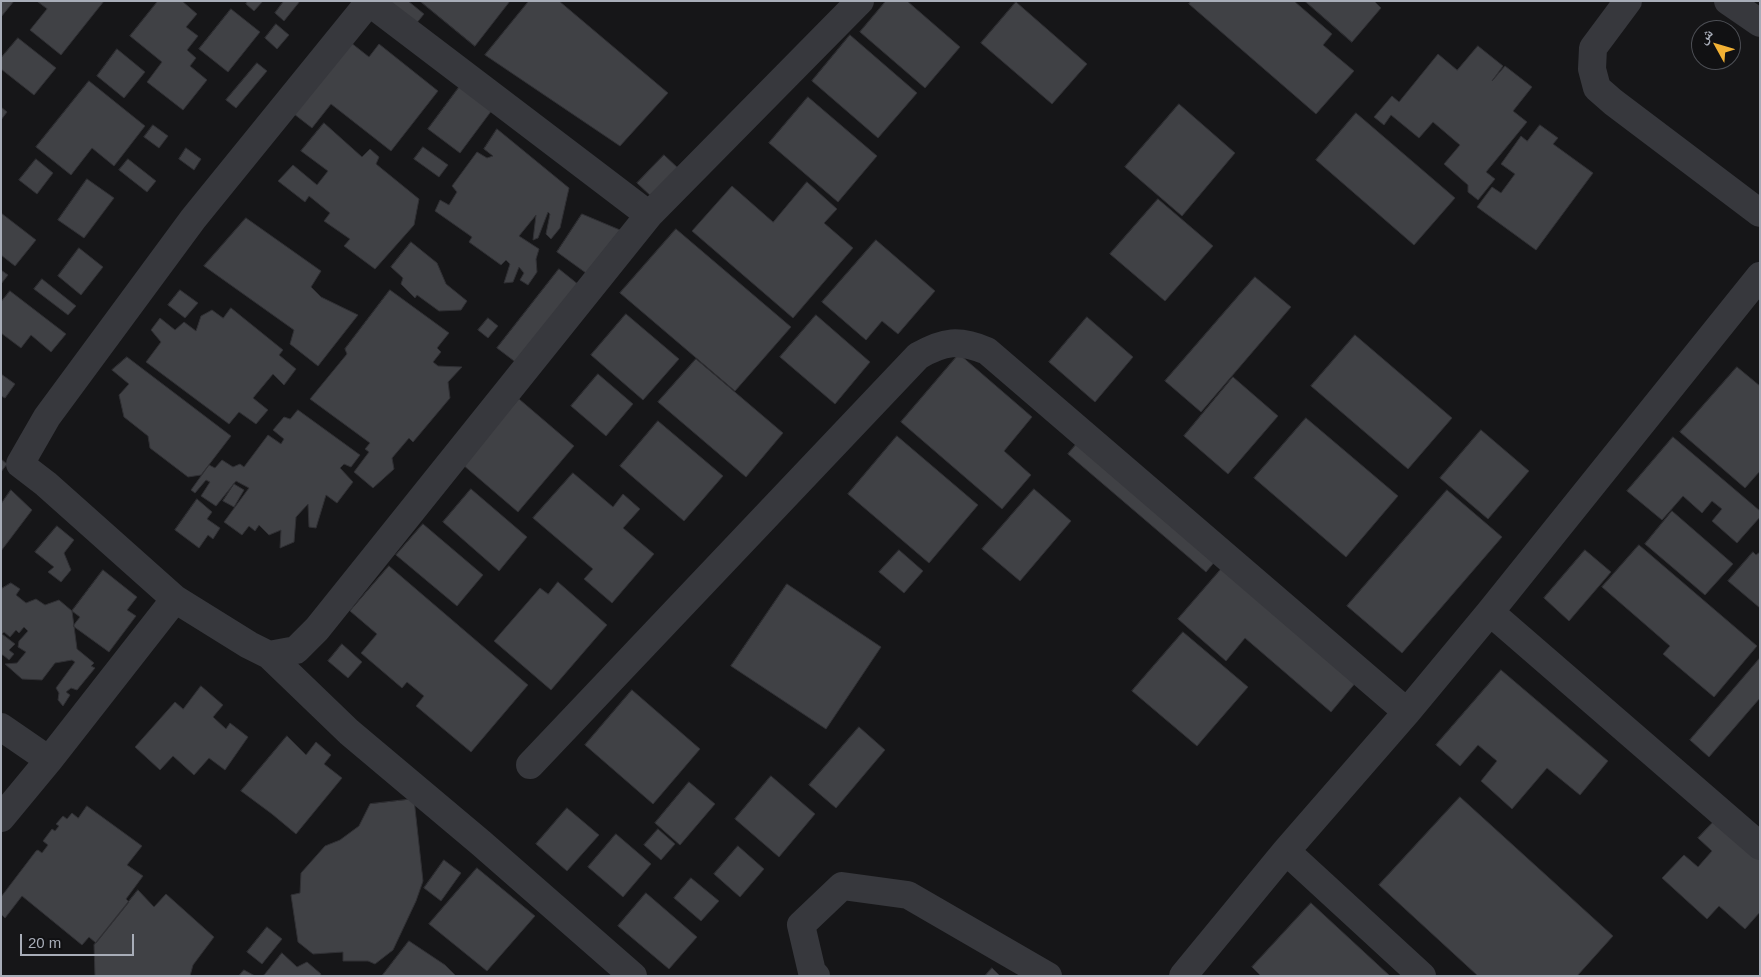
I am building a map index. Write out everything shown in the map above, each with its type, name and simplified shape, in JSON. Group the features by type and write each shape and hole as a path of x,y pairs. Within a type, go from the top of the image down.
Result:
{"street":[{"path":"269,655 296,650 318,629 649,215 860,1"},
{"path":"1628,1 1593,48 1592,69 1597,88 1612,102 1760,213"},
{"path":"1728,1 1760,23"},
{"path":"632,976 481,843 349,732 269,655 249,645 175,599 46,484 11,462 193,219 370,2 649,215"},
{"path":"1183,976 1286,851 1408,712 1760,276"},
{"path":"530,765 918,356 934,347 952,343 970,344 987,351 1408,712"},
{"path":"1,818 49,760 175,599"},
{"path":"1490,612 1760,846"},
{"path":"1,727 49,760"},
{"path":"1286,851 1422,976"},
{"path":"816,976 812,972 801,925 842,886 908,895 1048,976"}],"building":[{"path":"1,1 14,1 1,17"},
{"path":"37,1 104,1 61,55 30,30 47,9"},
{"path":"158,1 182,1 197,14 186,27 198,36 187,50 196,58 190,66 207,80 183,110 147,82 162,62 130,36"},
{"path":"248,1 263,1 254,11 246,4"},
{"path":"284,1 300,1 284,21 275,13"},
{"path":"389,1 408,1 424,14 415,25"},
{"path":"420,1 510,1 475,46"},
{"path":"529,1 559,1 668,93 620,146 485,55"},
{"path":"886,1 907,1 960,47 925,88 860,32"},
{"path":"1191,1 1294,1 1332,34 1323,45 1354,71 1316,114 1189,4"},
{"path":"1305,1 1374,1 1381,8 1352,42"},
{"path":"1016,2 1087,64 1052,104 981,43"},
{"path":"231,9 260,32 228,72 199,49"},
{"path":"276,24 289,35 277,49 265,38"},
{"path":"850,35 917,93 878,138 812,81"},
{"path":"18,38 56,68 34,95 1,69 1,58"},
{"path":"350,42 369,57 379,44 438,91 391,151 331,104 312,128 294,114"},
{"path":"1478,46 1503,66 1492,81 1505,66 1532,87 1513,111 1527,122 1486,172 1495,179 1478,200 1468,192 1468,185 1444,164 1460,145 1433,122 1419,138 1391,115 1384,125 1374,117 1392,96 1399,102 1438,54 1457,70"},
{"path":"117,49 145,72 124,98 97,76"},
{"path":"257,63 267,71 236,108 226,100"},
{"path":"89,81 145,126 114,166 92,148 71,175 36,147"},
{"path":"463,82 495,106 460,153 428,129"},
{"path":"808,97 877,156 838,202 769,143"},
{"path":"1179,104 1235,153 1182,216 1125,167"},
{"path":"1,107 7,112 1,120"},
{"path":"1356,113 1455,198 1414,245 1316,160"},
{"path":"324,123 362,157 370,149 379,157 376,164 419,199 414,225 375,269 344,246 350,239 324,221 330,213 309,196 305,202 278,181 293,165 317,185 328,171 301,151"},
{"path":"153,125 168,136 159,148 144,137"},
{"path":"1540,125 1558,138 1553,144 1593,173 1536,250 1477,207 1492,187 1501,193 1515,174 1501,164 1521,136 1527,141"},
{"path":"497,129 569,188 560,228 551,239 546,234 550,214 548,212 538,238 533,240 536,215 519,236 539,249 536,259 537,272 528,285 520,280 524,273 519,267 513,282 504,283 510,264 506,260 501,265 469,242 472,237 435,211 440,200 449,205 457,192 452,186 477,152 487,158 493,156 484,149"},
{"path":"423,147 448,165 439,177 414,159"},
{"path":"186,148 201,159 194,170 179,159"},
{"path":"664,155 679,169 653,198 637,183"},
{"path":"36,159 53,173 37,194 19,180"},
{"path":"128,159 156,181 147,192 119,170"},
{"path":"87,179 114,198 84,238 58,220"},
{"path":"807,182 837,209 824,223 853,248 793,318 692,231 732,186 773,222"},
{"path":"1158,199 1213,246 1165,301 1110,254"},
{"path":"1,213 36,240 15,266 1,255"},
{"path":"582,214 620,230 586,273 557,252"},
{"path":"246,218 321,271 311,287 321,297 358,315 318,366 290,344 294,330 204,266"},
{"path":"676,229 791,327 735,391 620,293"},
{"path":"876,240 935,291 898,334 882,321 866,340 822,302"},
{"path":"411,242 437,263 446,284 467,301 461,310 439,311 417,295 415,298 401,284 403,278 391,267"},
{"path":"79,248 103,267 81,295 58,276"},
{"path":"559,269 579,285 518,364 497,348"},
{"path":"1,270 8,275 1,284"},
{"path":"1255,277 1291,307 1201,412 1165,381"},
{"path":"42,279 76,306 68,315 34,289"},
{"path":"180,290 198,303 185,318 168,305"},
{"path":"390,290 449,333 437,348 441,352 433,362 438,366 462,367 448,382 450,398 413,442 409,438 392,458 394,469 373,488 354,472 369,452 365,449 370,443 310,399 347,354 345,349"},
{"path":"10,291 66,334 51,352 31,335 21,348 1,333 1,302"},
{"path":"231,308 283,350 279,355 296,369 284,385 273,374 253,398 268,410 256,424 239,412 229,424 146,362 161,342 151,330 160,318 175,330 184,322 196,331 201,316 212,310 223,318"},
{"path":"626,314 679,359 643,400 591,355"},
{"path":"816,315 870,362 835,404 780,357"},
{"path":"1087,317 1133,357 1095,402 1049,362"},
{"path":"488,318 498,326 488,338 478,330"},
{"path":"1355,335 1452,418 1408,469 1311,386"},
{"path":"959,354 1032,417 1004,451 1031,475 1002,509 901,422"},
{"path":"127,357 231,436 201,475 188,477 150,448 148,436 124,417 119,395 129,384 112,370"},
{"path":"696,359 783,433 746,477 658,402"},
{"path":"1737,367 1760,386 1760,471 1745,488 1680,432"},
{"path":"1,374 15,384 5,398 1,396"},
{"path":"598,374 633,404 606,436 571,406"},
{"path":"1233,377 1278,416 1228,474 1184,436"},
{"path":"519,399 574,446 518,512 462,464"},
{"path":"298,410 360,455 351,467 344,464 340,468 353,482 337,503 326,495 316,528 309,527 308,504 296,517 294,542 280,548 281,530 269,535 259,525 255,531 249,526 242,535 224,522 249,488 236,481 216,506 201,496 210,482 206,480 195,493 191,490 209,465 215,468 222,460 233,467 240,464 244,467 268,435 281,444 284,439 273,430 284,417 290,419"},
{"path":"1306,418 1398,496 1346,557 1254,478"},
{"path":"658,421 723,476 684,521 620,466"},
{"path":"1090,428 1228,546 1206,572 1068,454"},
{"path":"1481,430 1529,471 1488,519 1440,478"},
{"path":"897,436 978,505 929,563 848,494"},
{"path":"1673,437 1760,511 1760,517 1737,543 1712,521 1722,509 1712,501 1702,513 1683,496 1662,520 1627,491"},
{"path":"1,459 7,464 1,472"},
{"path":"573,473 613,507 623,494 640,509 623,528 654,554 612,603 584,579 593,569 533,518"},
{"path":"234,484 244,490 234,507 223,501"},
{"path":"471,489 527,537 499,571 443,522"},
{"path":"1034,489 1071,521 1020,581 982,549"},
{"path":"11,490 32,510 1,551 1,504"},
{"path":"1447,490 1502,537 1402,653 1347,606"},
{"path":"197,499 212,512 207,519 220,528 213,539 208,535 199,548 175,530"},
{"path":"1672,511 1733,564 1705,595 1645,544"},
{"path":"423,524 483,575 457,606 396,555"},
{"path":"57,526 74,540 64,553 71,570 61,582 48,572 54,567 35,552"},
{"path":"1639,545 1757,646 1714,697 1663,654 1670,646 1602,587"},
{"path":"899,550 923,571 904,593 879,572"},
{"path":"1585,550 1611,572 1569,621 1544,598"},
{"path":"1753,552 1756,555 1760,552 1760,608 1728,581"},
{"path":"1235,553 1368,668 1331,712 1245,638 1226,661 1178,619"},
{"path":"389,566 528,685 471,752 416,706 424,696 407,682 402,688 361,653 377,634 350,611"},
{"path":"103,570 137,597 127,610 136,616 109,652 73,626 80,617 72,611"},
{"path":"558,582 607,625 551,690 494,641 540,588 548,594"},
{"path":"11,583 20,589 16,595 26,603 36,599 45,605 59,600 72,611 77,649 94,663 91,666 95,668 77,690 71,688 66,692 70,695 63,706 58,700 59,693 56,688 75,662 72,660 55,663 42,680 22,679 5,664 17,663 26,652 18,647 19,641 28,631 24,627 19,633 16,630 10,637 4,632 2,634 15,644 9,650 14,654 9,660 1,655 1,589"},
{"path":"787,584 881,647 826,729 731,666"},
{"path":"1183,632 1248,687 1197,746 1132,691"},
{"path":"342,644 362,662 348,678 328,661"},
{"path":"1760,658 1760,698 1709,757 1690,740"},
{"path":"1501,670 1608,761 1580,795 1547,768 1512,809 1481,781 1497,761 1478,745 1460,766 1436,745"},
{"path":"201,686 223,705 213,717 226,729 230,723 248,737 225,770 209,758 194,775 173,756 160,770 135,747 175,702 183,709"},
{"path":"632,690 700,749 653,804 585,745"},
{"path":"859,727 885,750 836,808 809,785"},
{"path":"287,736 306,755 316,742 331,755 324,764 342,778 296,834 241,791"},
{"path":"771,776 815,814 779,857 735,819"},
{"path":"689,782 715,804 680,845 655,823"},
{"path":"1460,797 1613,936 1577,976 1478,976 1379,885"},
{"path":"414,799 423,881 416,901 393,950 375,964 368,961 343,961 343,952 313,954 298,942 291,895 300,893 301,873 325,846 340,840 359,826 370,804"},
{"path":"87,806 142,846 127,865 143,876 126,899 129,902 96,943 89,937 82,945 22,896 5,918 1,914 1,897 36,851 38,850 42,853 48,845 43,841 52,829 55,831 59,826 56,824 63,816 67,819 72,813 78,818"},
{"path":"567,808 599,835 567,871 536,844"},
{"path":"1719,816 1760,853 1760,912 1745,929 1719,906 1707,919 1662,878 1684,855 1698,867 1712,851 1698,838"},
{"path":"658,829 675,844 661,860 644,845"},
{"path":"616,834 651,864 623,897 588,867"},
{"path":"738,846 764,869 740,897 714,874"},
{"path":"444,860 461,873 441,901 424,888"},
{"path":"477,868 535,916 487,971 429,924"},
{"path":"691,878 719,901 701,921 674,898"},
{"path":"138,890 154,907 166,894 214,937 193,965 190,976 95,976 94,945"},
{"path":"646,893 697,937 669,969 618,926"},
{"path":"1311,903 1390,976 1261,976 1252,967"},
{"path":"267,927 282,939 262,964 247,952"},
{"path":"409,941 445,965 456,976 382,976"},
{"path":"282,953 297,967 307,962 321,974 320,976 262,976"},
{"path":"992,968 1000,976 985,976"},
{"path":"244,970 255,976 239,976"}]}
